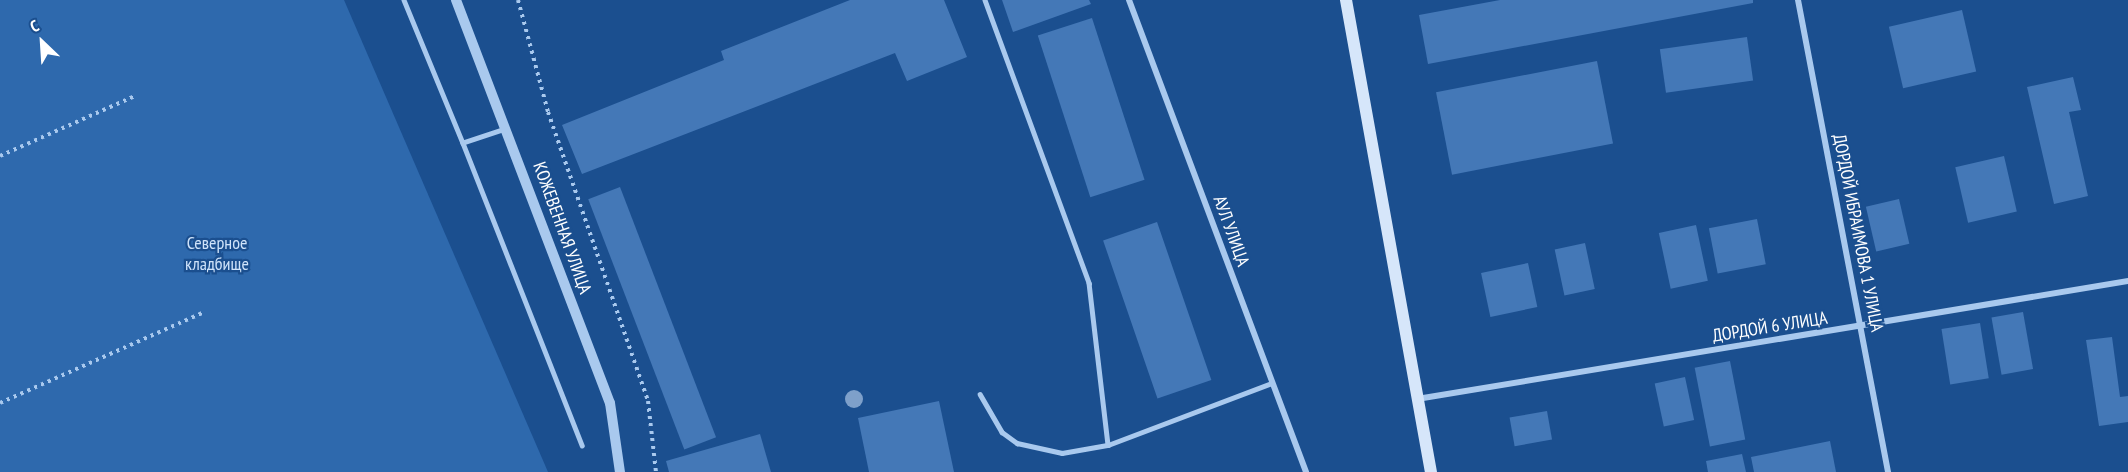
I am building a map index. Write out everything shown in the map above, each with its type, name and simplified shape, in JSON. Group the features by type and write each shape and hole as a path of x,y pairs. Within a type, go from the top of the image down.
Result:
{"main road":[{"path":"1346,0 1416,399 1431,472"}],"street":[{"name":"КОЖЕВЕННАЯ УЛИЦА","path":"456,0 507,128 610,403 620,472"},
{"name":"АУЛ УЛИЦА","path":"1129,0 1306,472"},
{"name":"ДОРДОЙ ИБРАИМОВА 1 УЛИЦА","path":"1798,0 1888,472"},
{"name":"ДОРДОЙ 6 УЛИЦА","path":"1416,399 2128,281"}],"lane":[{"path":"404,0 582,445"},
{"path":"985,0 1089,283 1108,445"},
{"path":"463,143 507,128"},
{"path":"980,394 1002,432 1017,443 1062,453 1108,445 1272,383"}],"path":[{"path":"518,0 548,112 648,401 656,472"},
{"path":"0,156 135,96"},
{"path":"0,403 202,313"}],"green space":[{"name":"Северное кладбище","path":"0,0 344,0 548,472 0,472"}],"building":[{"path":"850,0 944,0 967,57 907,81 895,53 582,174 562,125 724,60 721,51"},
{"path":"1002,0 1089,0 1091,4 1013,32"},
{"path":"1500,0 1753,0 1753,3 1428,64 1419,15"},
{"path":"1962,10 1976,71 1903,88 1889,27"},
{"path":"1092,18 1145,180 1090,197 1038,36"},
{"path":"1747,37 1753,81 1666,93 1660,49"},
{"path":"1597,61 1613,143 1452,175 1436,92"},
{"path":"2073,77 2081,110 2069,112 2088,196 2054,204 2027,87"},
{"path":"2004,156 2017,212 1968,223 1955,167"},
{"path":"620,187 716,437 684,449 588,199"},
{"path":"1899,199 1909,244 1876,251 1866,207"},
{"path":"1757,219 1766,264 1718,274 1709,228"},
{"path":"1157,222 1211,380 1157,398 1103,241"},
{"path":"1696,225 1708,281 1671,289 1659,233"},
{"path":"1585,243 1595,289 1564,295 1555,249"},
{"path":"1528,263 1537,307 1490,317 1481,273"},
{"path":"2023,312 2033,369 2002,375 1991,318"},
{"path":"1980,323 1989,378 1950,384 1941,329"},
{"path":"2112,337 2120,397 2128,396 2128,422 2099,426 2086,340"},
{"path":"1730,361 1745,440 1710,446 1695,368"},
{"path":"1685,377 1694,420 1664,426 1655,383"},
{"path":"939,401 954,472 869,472 858,418"},
{"path":"1547,411 1552,440 1515,446 1510,418"},
{"path":"760,434 771,472 669,472 666,461"},
{"path":"1830,441 1836,472 1754,472 1751,457"},
{"path":"1742,454 1746,472 1708,472 1706,461"}]}
